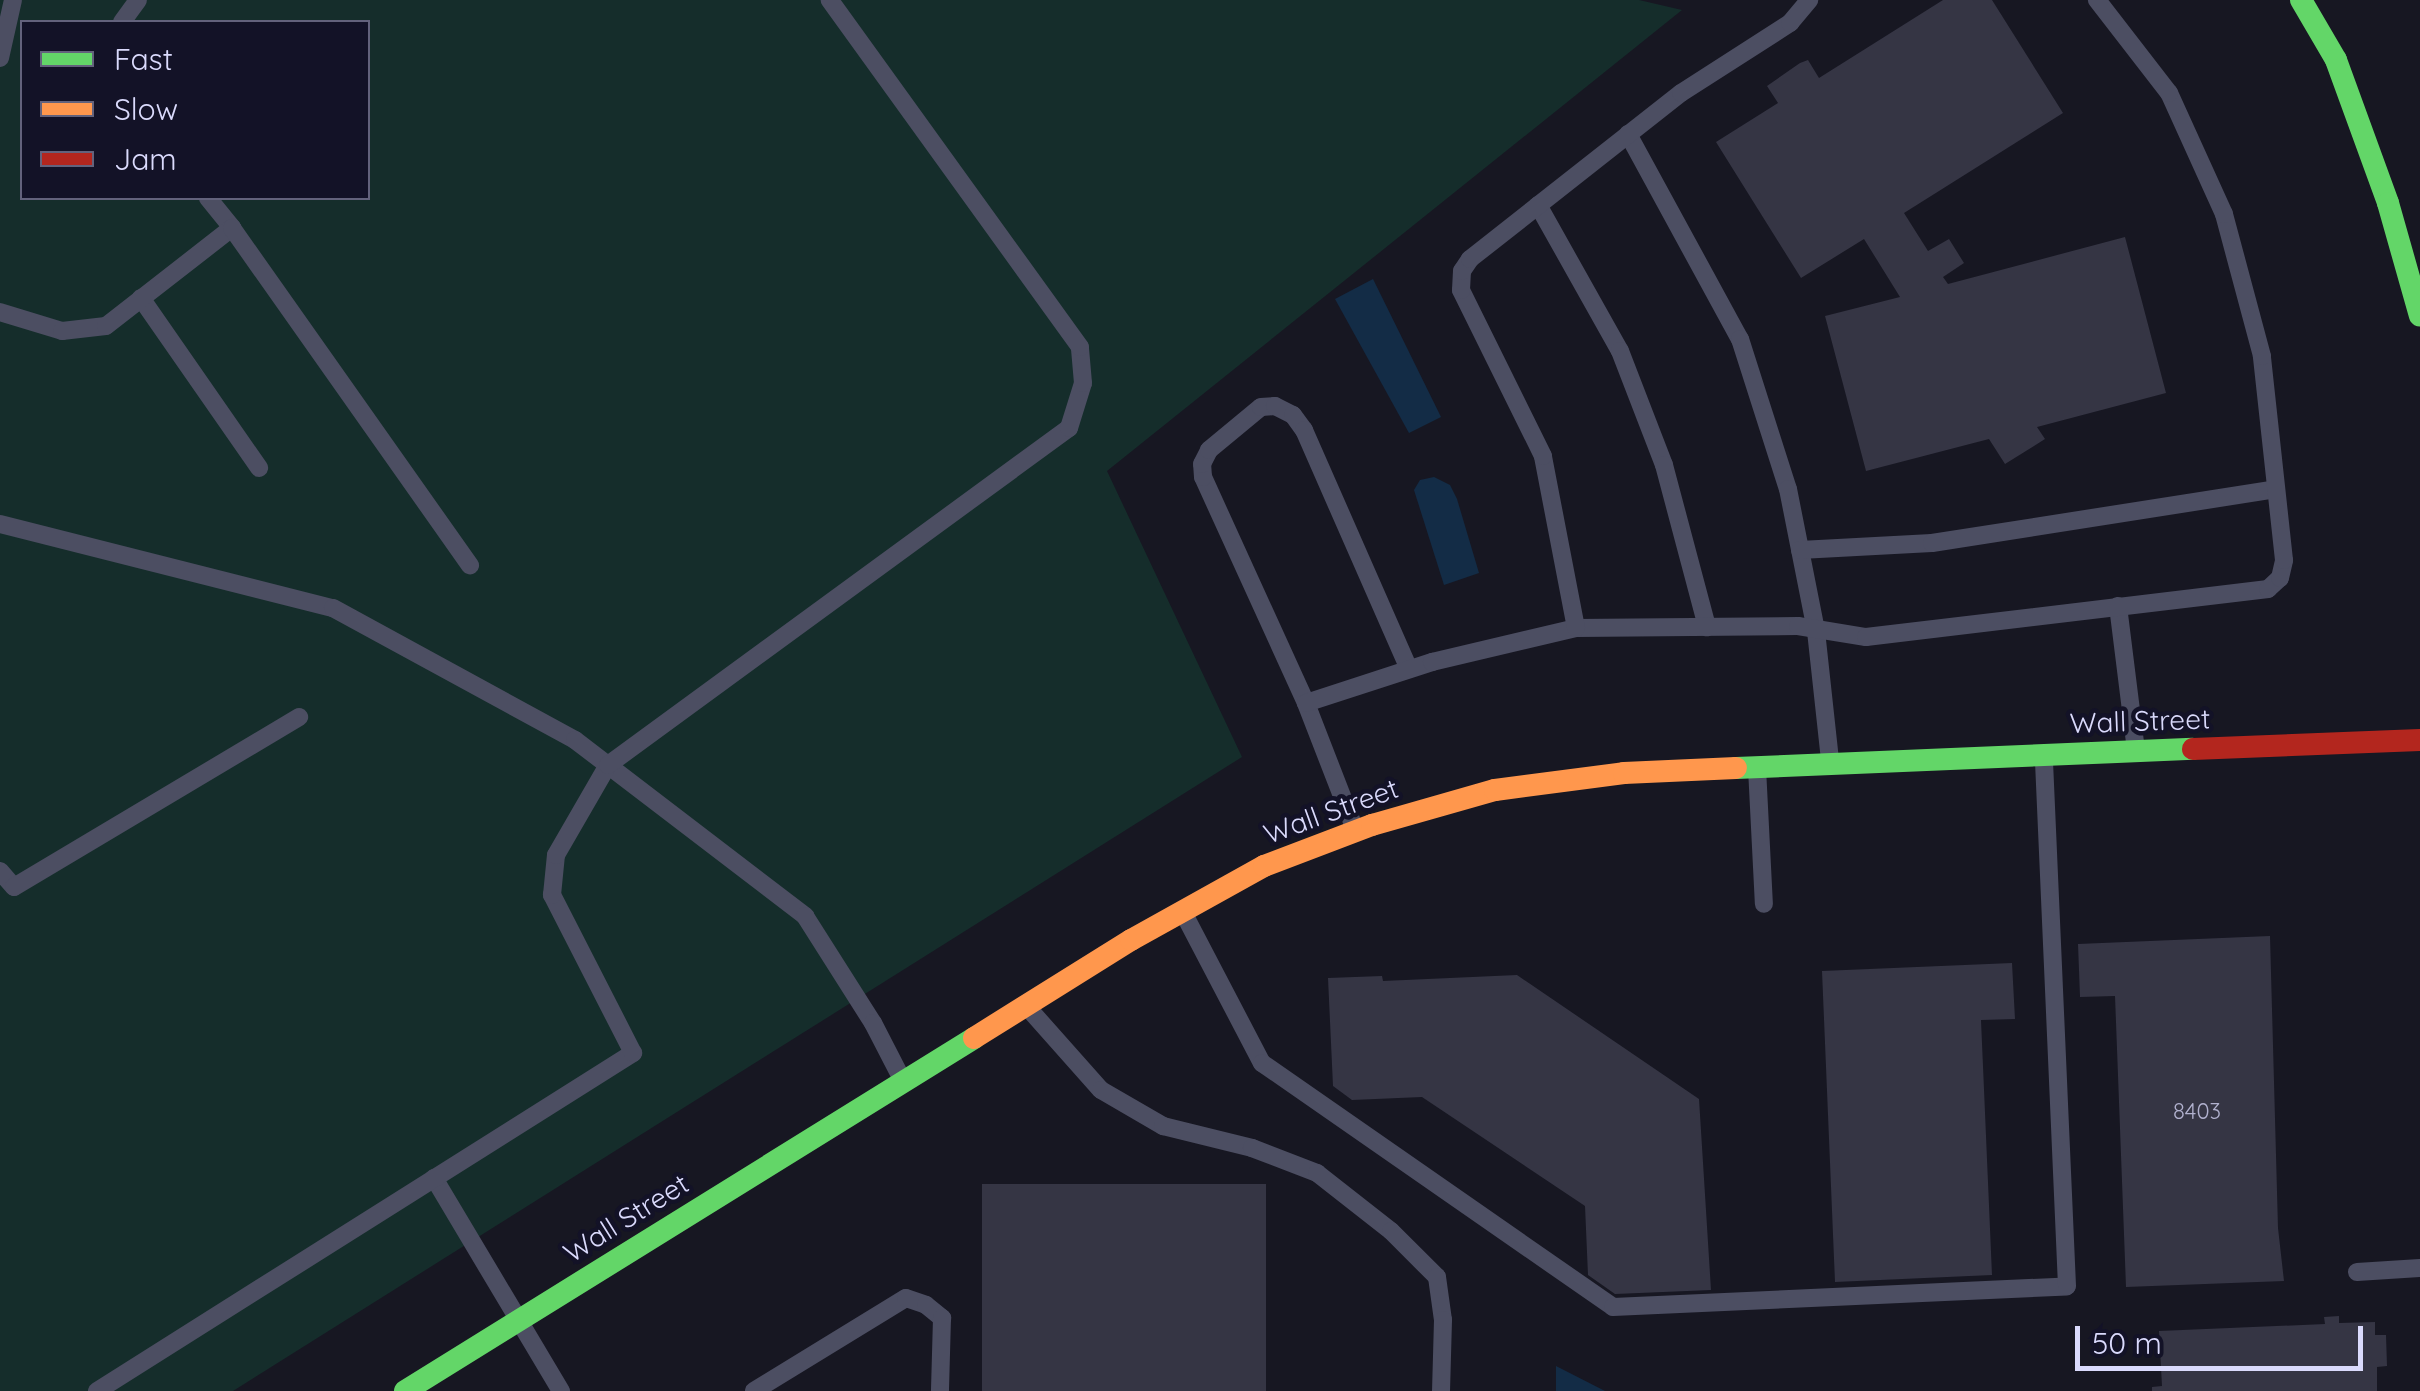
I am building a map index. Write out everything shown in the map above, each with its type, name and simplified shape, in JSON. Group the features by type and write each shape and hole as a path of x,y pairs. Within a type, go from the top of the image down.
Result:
{"street":[{"path":"2302,0 2336,60 2388,203 2420,316"},
{"name":"Wall Street","path":"405,1391 1182,911 1264,866 1355,831 1495,790 1624,773 2420,740"}],"lane":[{"path":"0,58 13,0"},
{"path":"97,1391 633,1053 552,895 556,855 608,766 1069,428 1082,383 1080,347 830,0"},
{"path":"1576,628 1543,456 1461,290 1462,271 1470,259 1680,92 1790,22 1809,0"},
{"path":"1306,703 1409,669 1576,628 1798,626 1866,637 2268,588 2280,578 2284,560 2262,356 2224,214 2168,93 2098,0"},
{"path":"1628,134 1740,339 1788,489 1816,630 1830,764"},
{"path":"210,200 470,566"},
{"path":"1538,204 1626,367 1664,465 1707,627"},
{"path":"0,312 62,332 106,326 232,228"},
{"path":"141,298 259,468"},
{"path":"1355,831 1306,703 1203,477 1202,464 1208,450 1261,407 1275,406 1293,415 1304,430 1409,669"},
{"path":"1800,550 1932,543 2276,489"},
{"path":"0,524 333,608 575,740 806,916 904,1081"},
{"path":"2118,606 2136,752"},
{"path":"0,871 7,892 299,716"},
{"path":"1182,911 1262,1062 1613,1307 2067,1286 2043,756"},
{"path":"1757,768 1764,904"},
{"path":"1026,1005 1101,1090 1163,1126 1252,1148 1317,1173 1391,1231 1437,1278 1443,1320 1441,1391"},
{"path":"434,1178 561,1391"},
{"path":"2356,1272 2420,1268"},
{"path":"754,1391 906,1298 926,1304 942,1318 940,1391"}],"green space":[{"path":"0,0 1639,0 1682,10 1107,471 1242,757 233,1391 0,1391"}],"water":[{"path":"1373,279 1441,417 1409,433 1335,299"},
{"path":"1434,477 1450,485 1457,499 1479,573 1444,585 1414,490 1420,480"},
{"path":"1556,1366 1605,1391 1556,1391"}],"building":[{"path":"1943,0 1992,0 2063,113 1904,213 1928,251 1949,239 1964,263 1943,277 1948,284 2125,237 2166,393 2037,427 2045,439 2005,464 1989,439 1866,471 1825,316 1900,297 1864,239 1801,278 1716,142 1778,103 1767,86 1800,63 1808,60 1819,78"},
{"path":"2270,936 2278,1228 2284,1281 2126,1287 2115,996 2080,997 2078,944"},
{"path":"2012,963 2015,1019 1981,1020 1992,1275 1835,1282 1822,971"},
{"path":"1517,975 1699,1099 1711,1290 1615,1294 1588,1275 1585,1206 1422,1097 1352,1100 1333,1086 1328,978 1382,976 1383,981"},
{"path":"982,1184 1266,1184 1266,1391 982,1391"},
{"path":"2339,1316 2339,1323 2375,1322 2375,1335 2386,1335 2387,1366 2377,1367 2377,1391 2152,1391 2152,1387 2162,1386 2159,1331 2325,1324 2324,1317"}],"traffic: fast":[{"path":"2301,0 2336,60 2388,203 2420,316"},
{"path":"1736,768 2193,749"},
{"path":"405,1391 974,1038"}],"traffic: slow":[{"path":"974,1038 1131,940 1264,866 1372,825 1495,790 1624,773 1736,768"}],"traffic: jam":[{"path":"2193,749 2420,740"}]}
